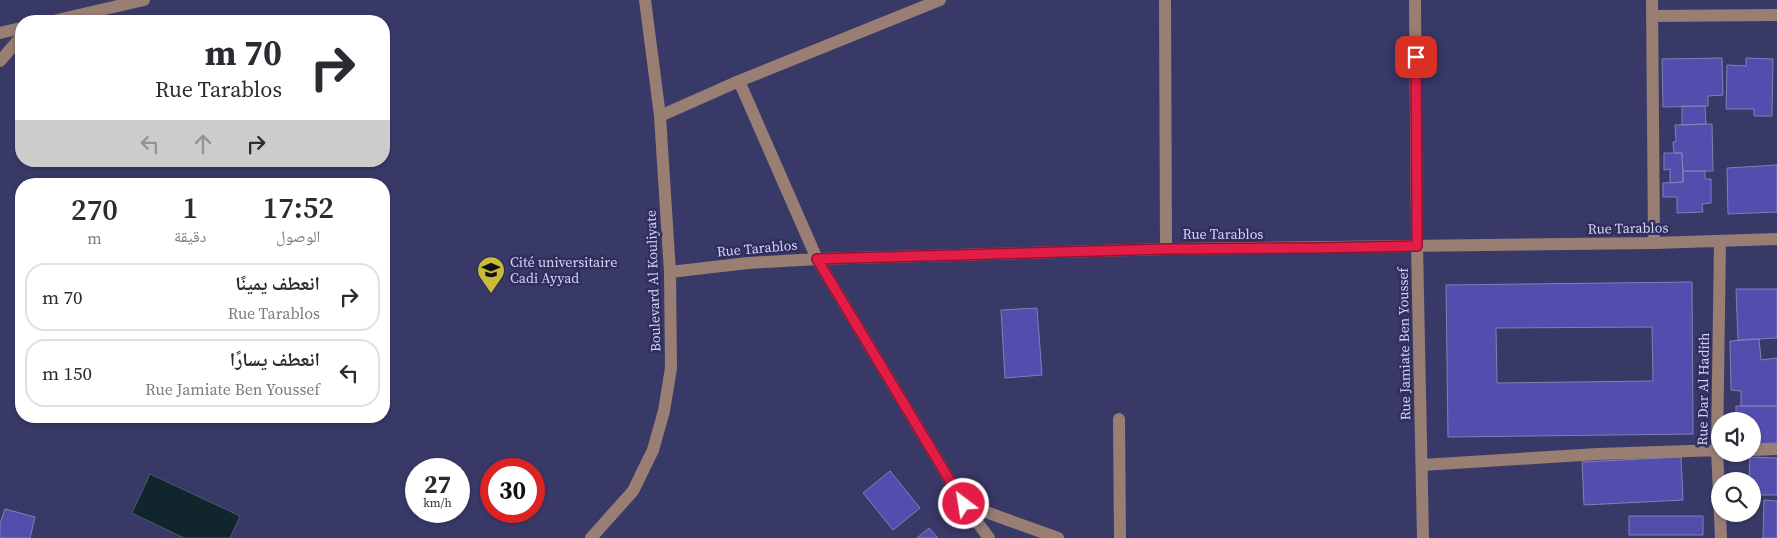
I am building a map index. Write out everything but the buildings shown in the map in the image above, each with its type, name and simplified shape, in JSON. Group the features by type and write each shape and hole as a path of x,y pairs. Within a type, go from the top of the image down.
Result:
{"street":[{"path":"79,15 144,0"},
{"name":"Boulevard Al Kouliyate","path":"590,538 633,491 653,450 664,411 671,368 670,272 660,116 645,0"},
{"path":"660,116 739,81 940,0"},
{"path":"1165,0 1166,249"},
{"name":"Rue Jamiate Ben Youssef","path":"1415,0 1417,246 1423,538"},
{"path":"1652,0 1654,243"},
{"path":"1652,16 1777,15"},
{"path":"0,33 15,29"},
{"path":"0,61 15,44"},
{"path":"739,81 817,259 964,504 989,538"},
{"name":"Rue Tarablos","path":"670,272 748,263 817,259 1166,249 1654,243 1777,239"},
{"name":"Rue Dar Al Hadith","path":"1718,412 1720,241"},
{"path":"1119,419 1120,538"},
{"path":"1761,450 1777,449"},
{"path":"1422,465 1598,454 1711,450"},
{"name":"Rue Dar Al Hadith","path":"1718,462 1721,538"},
{"path":"964,504 1058,538"}],"water":[{"path":"150,474 240,516 230,538 184,538 132,513"}],"place":[{"name":"Cité universitaire Cadi Ayyad","path":"491,294"}],"route":[{"path":"964,504 817,259 1166,249 1417,246 1416,57"}]}
